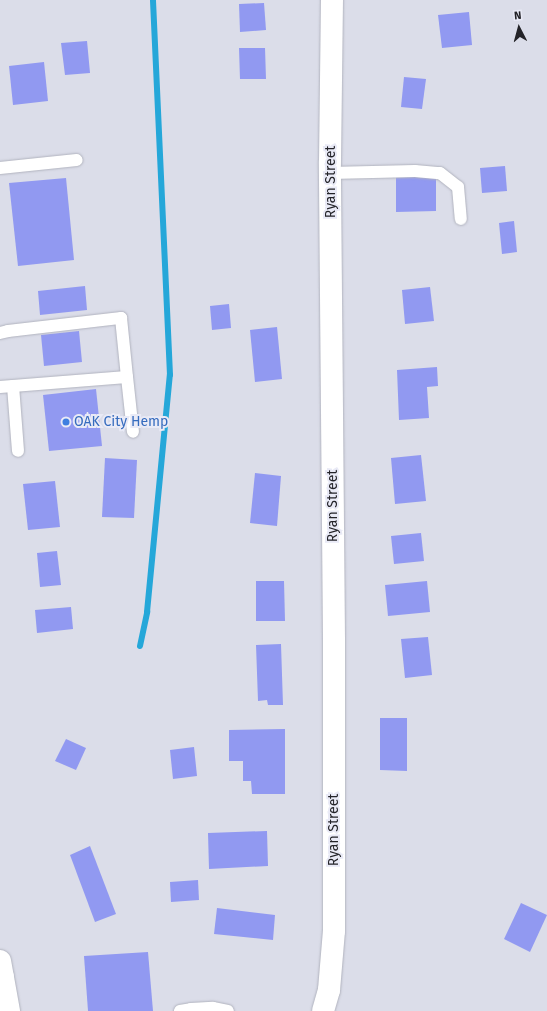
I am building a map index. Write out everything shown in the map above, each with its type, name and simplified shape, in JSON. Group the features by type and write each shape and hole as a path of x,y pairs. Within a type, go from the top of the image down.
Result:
{"street":[{"name":"Ryan Street","path":"323,1011 329,990 334,931 334,640 330,173 332,0"},
{"path":"1,971 9,1011"}],"lane":[{"path":"0,168 77,160"},
{"path":"330,173 415,171 440,173 458,187 461,219"},
{"path":"0,333 121,318 133,432"},
{"path":"0,387 128,377"},
{"path":"13,386 18,451"},
{"path":"180,1011 213,1008 228,1011"}],"building":[{"path":"264,3 266,30 240,32 239,4"},
{"path":"469,12 472,45 442,48 438,15"},
{"path":"87,41 90,73 65,75 61,43"},
{"path":"239,48 265,48 266,79 240,79"},
{"path":"44,62 48,101 13,105 9,66"},
{"path":"404,77 426,79 422,109 401,107"},
{"path":"505,166 507,191 482,193 480,168"},
{"path":"396,177 436,177 436,211 396,212"},
{"path":"66,178 74,260 18,266 9,183"},
{"path":"514,221 517,252 502,254 499,223"},
{"path":"85,286 87,310 40,315 38,291"},
{"path":"430,287 434,321 405,324 402,290"},
{"path":"229,304 231,328 212,330 210,306"},
{"path":"277,327 282,379 255,382 250,330"},
{"path":"79,331 82,362 44,366 41,335"},
{"path":"437,367 438,386 427,387 429,418 399,420 397,370"},
{"path":"96,389 102,446 49,451 43,395"},
{"path":"421,455 426,501 395,504 391,458"},
{"path":"105,458 137,460 134,518 102,517"},
{"path":"255,473 281,476 277,526 250,523"},
{"path":"55,481 60,527 28,530 23,484"},
{"path":"421,533 424,561 394,564 391,536"},
{"path":"57,551 61,585 40,587 37,553"},
{"path":"256,581 284,581 285,621 256,621"},
{"path":"427,581 430,612 388,616 385,585"},
{"path":"71,607 73,629 37,633 35,610"},
{"path":"428,637 432,675 405,678 401,639"},
{"path":"281,644 283,705 268,705 267,700 258,701 256,645"},
{"path":"380,718 407,718 407,771 380,770"},
{"path":"285,729 285,794 252,794 251,781 243,781 243,761 229,761 229,730"},
{"path":"66,739 86,748 76,770 55,761"},
{"path":"194,747 197,776 173,779 170,750"},
{"path":"267,831 268,866 209,869 208,833"},
{"path":"90,846 116,914 95,922 70,855"},
{"path":"198,880 199,900 171,902 170,882"},
{"path":"521,903 547,915 530,952 504,939"},
{"path":"217,908 275,915 273,940 214,934"},
{"path":"148,952 153,1011 88,1011 84,956"}],"waterway":[{"path":"140,646 147,612 170,375 153,0"}],"place":[{"name":"OAK City Hemp","path":"66,422"}]}
